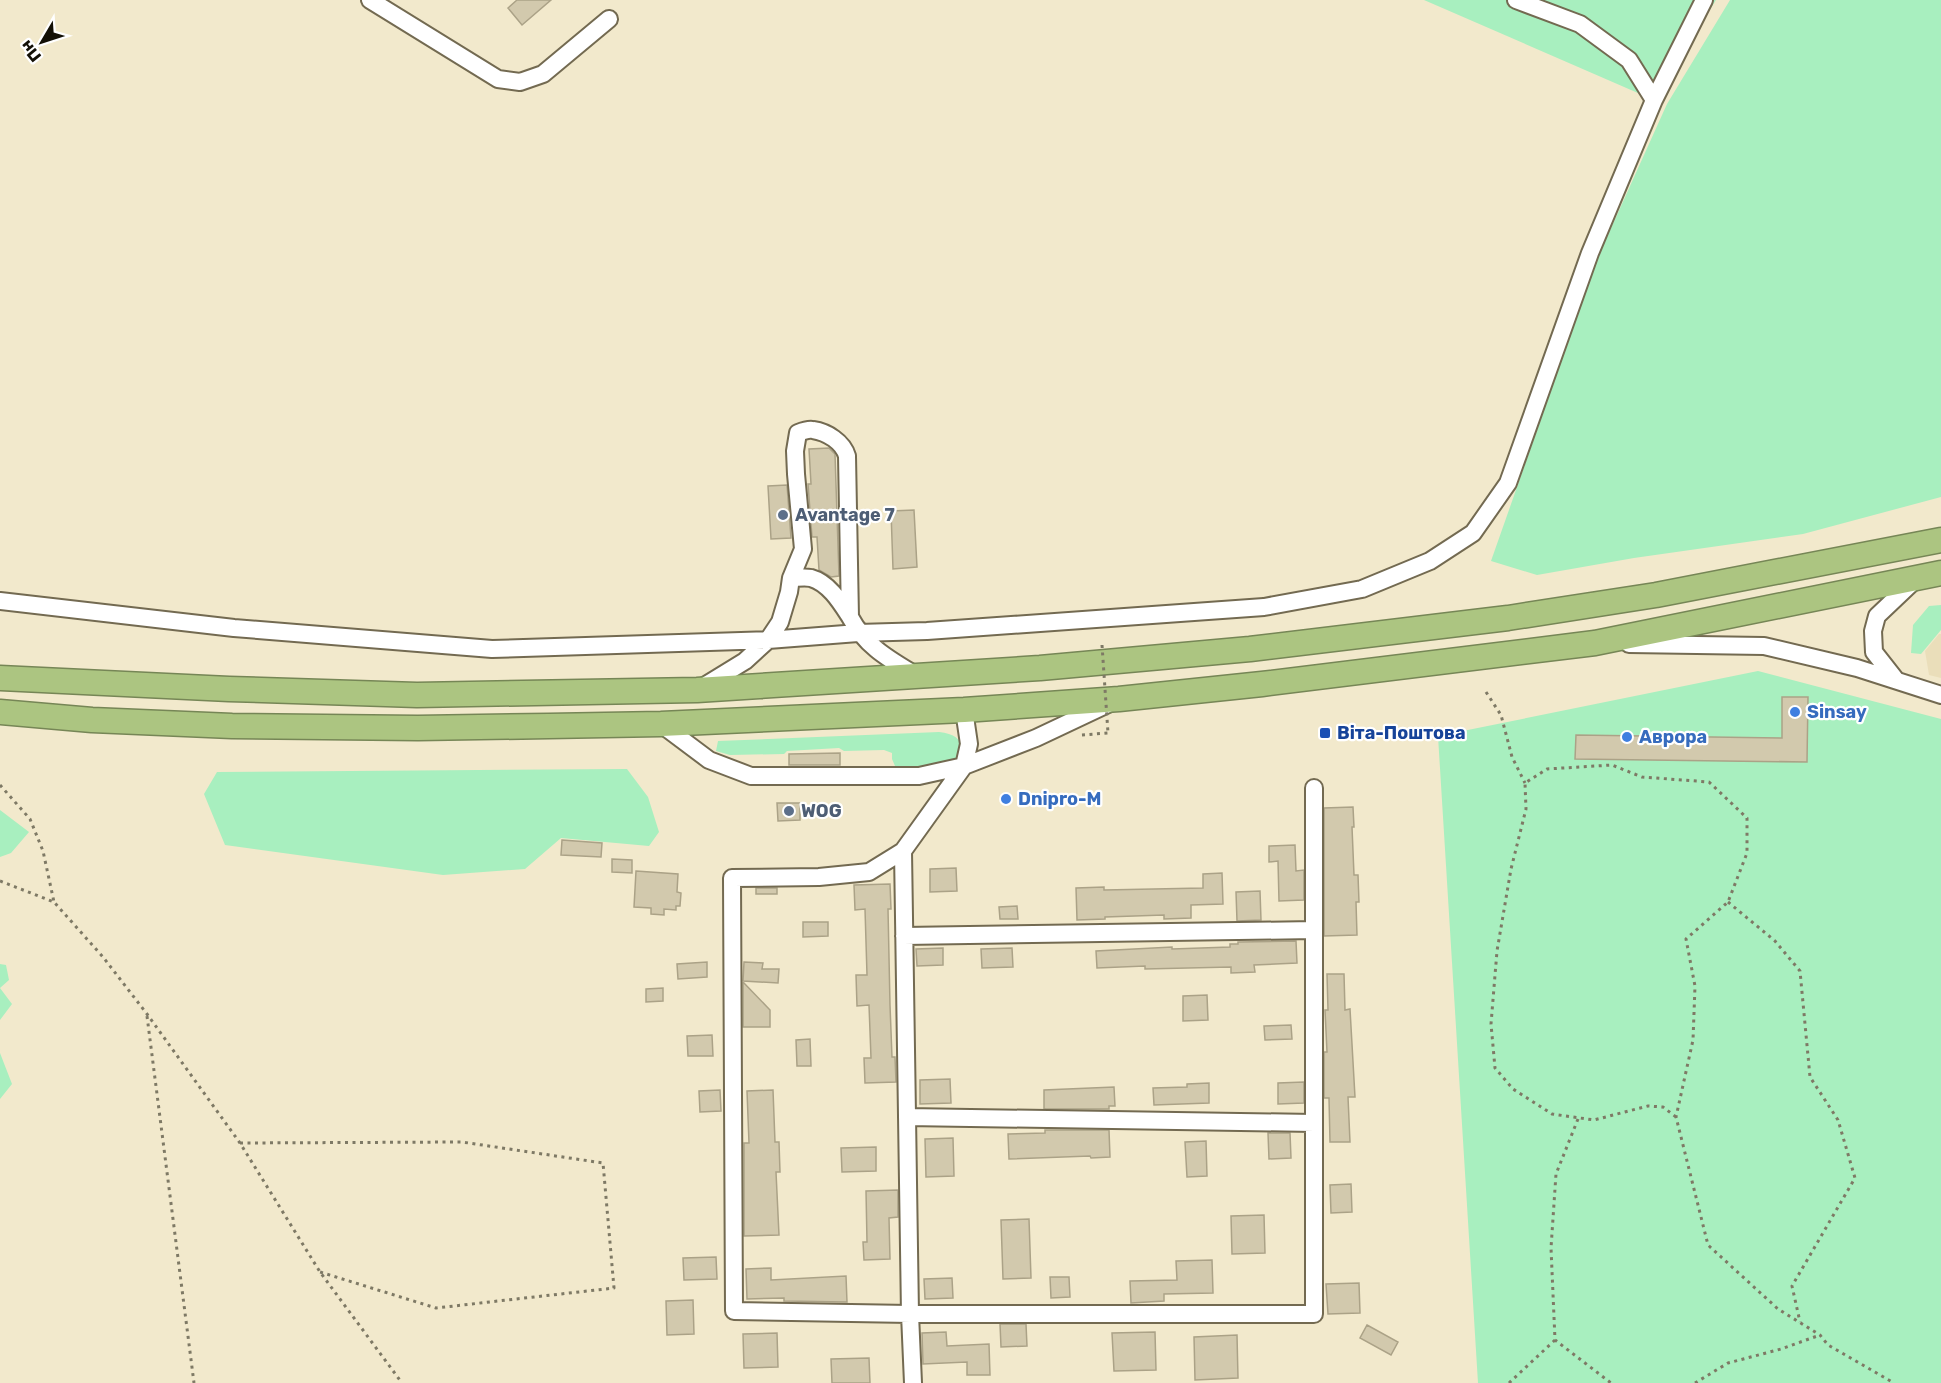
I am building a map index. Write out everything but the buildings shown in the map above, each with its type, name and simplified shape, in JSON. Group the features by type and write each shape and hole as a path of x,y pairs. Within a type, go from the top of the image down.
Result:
{"highway":[{"path":"0,678 229,690 417,695 697,690 1040,668 1250,649 1508,618 1656,595 1941,540"},
{"path":"0,712 92,720 232,726 418,728 661,724 964,710 1119,699 1274,683 1595,643 1930,575"}],"street":[{"path":"370,0 498,80 520,82 543,74 609,19"},
{"path":"1516,0 1580,24 1629,60 1654,100"},
{"path":"0,602 234,628 492,649 927,632 1264,607 1362,589 1430,561 1473,533 1508,483 1590,254 1654,100 1704,0"},
{"path":"697,690 745,661 768,640 780,622 791,578 803,549 795,451 798,433 810,429 828,435 845,448 847,456 850,617"},
{"path":"1896,680 1875,652 1873,631 1877,616 1930,575"},
{"path":"791,578 810,578 820,582 830,590 850,617 858,633 879,652 917,676"},
{"path":"1595,643 1764,646 1826,660 1941,695"},
{"path":"661,724 709,760 751,776 920,776 964,766 1036,738 1119,699"},
{"path":"964,710 969,744 964,766 903,851 869,872 819,877 732,878 734,1311 910,1314 1314,1314 1314,788"},
{"path":"903,851 913,1383"},
{"path":"904,936 1314,930"},
{"path":"907,1117 1314,1123"}],"path":[{"path":"1102,645 1108,733"},
{"path":"1486,692 1501,715 1512,757 1525,783 1526,809 1511,869 1497,951 1491,1024 1495,1068 1513,1089 1552,1114 1594,1120 1648,1106 1663,1107 1676,1117"},
{"path":"1525,783 1547,769 1612,765 1642,777 1708,782 1747,818 1747,853 1728,902 1686,939 1695,986 1693,1041 1676,1117 1708,1245 1778,1309 1820,1335 1828,1345 1894,1383"},
{"path":"0,785 30,819 43,851 54,902"},
{"path":"0,881 54,902 103,957 240,1143 320,1272 402,1383"},
{"path":"1728,902 1775,941 1800,971 1810,1077 1838,1120 1855,1178 1792,1286 1800,1322"},
{"path":"147,1014 194,1383"},
{"path":"1509,1383 1555,1340 1551,1248 1556,1174 1578,1119"},
{"path":"240,1143 462,1142 603,1163 614,1288 436,1308 320,1272"},
{"path":"1695,1383 1728,1363 1781,1349 1820,1335"},
{"path":"1555,1340 1611,1383"}],"shaded area":[{"path":"1941,634 1941,678 1929,675 1925,651"}],"green space":[{"path":"1424,0 1716,0 1654,100"},
{"path":"1730,0 1941,0 1941,497 1803,534 1634,558 1537,575 1491,561 1598,257 1667,104"},
{"path":"1941,605 1941,630 1921,654 1911,653 1913,625 1929,606"},
{"path":"1758,671 1941,719 1941,1383 1478,1383 1438,736"},
{"path":"939,732 955,737 961,743 961,759 917,770 895,766 892,753 884,750 844,751 839,748 787,751 784,754 730,755 716,751 718,741"},
{"path":"627,769 648,797 659,832 649,846 561,838 525,869 443,875 225,845 204,794 217,772"},
{"path":"0,810 29,832 11,853 0,857"},
{"path":"0,964 6,965 9,980 0,988"},
{"path":"0,988 12,1004 0,1020"},
{"path":"0,1053 12,1084 0,1099"}],"place":[{"name":"Avantage 7","path":"783,515"},
{"name":"Sinsay","path":"1795,712"},
{"name":"Віта-Поштова","path":"1325,733"},
{"name":"Аврора","path":"1627,737"},
{"name":"Dnipro-M","path":"1006,799"},
{"name":"WOG","path":"789,811"}]}
